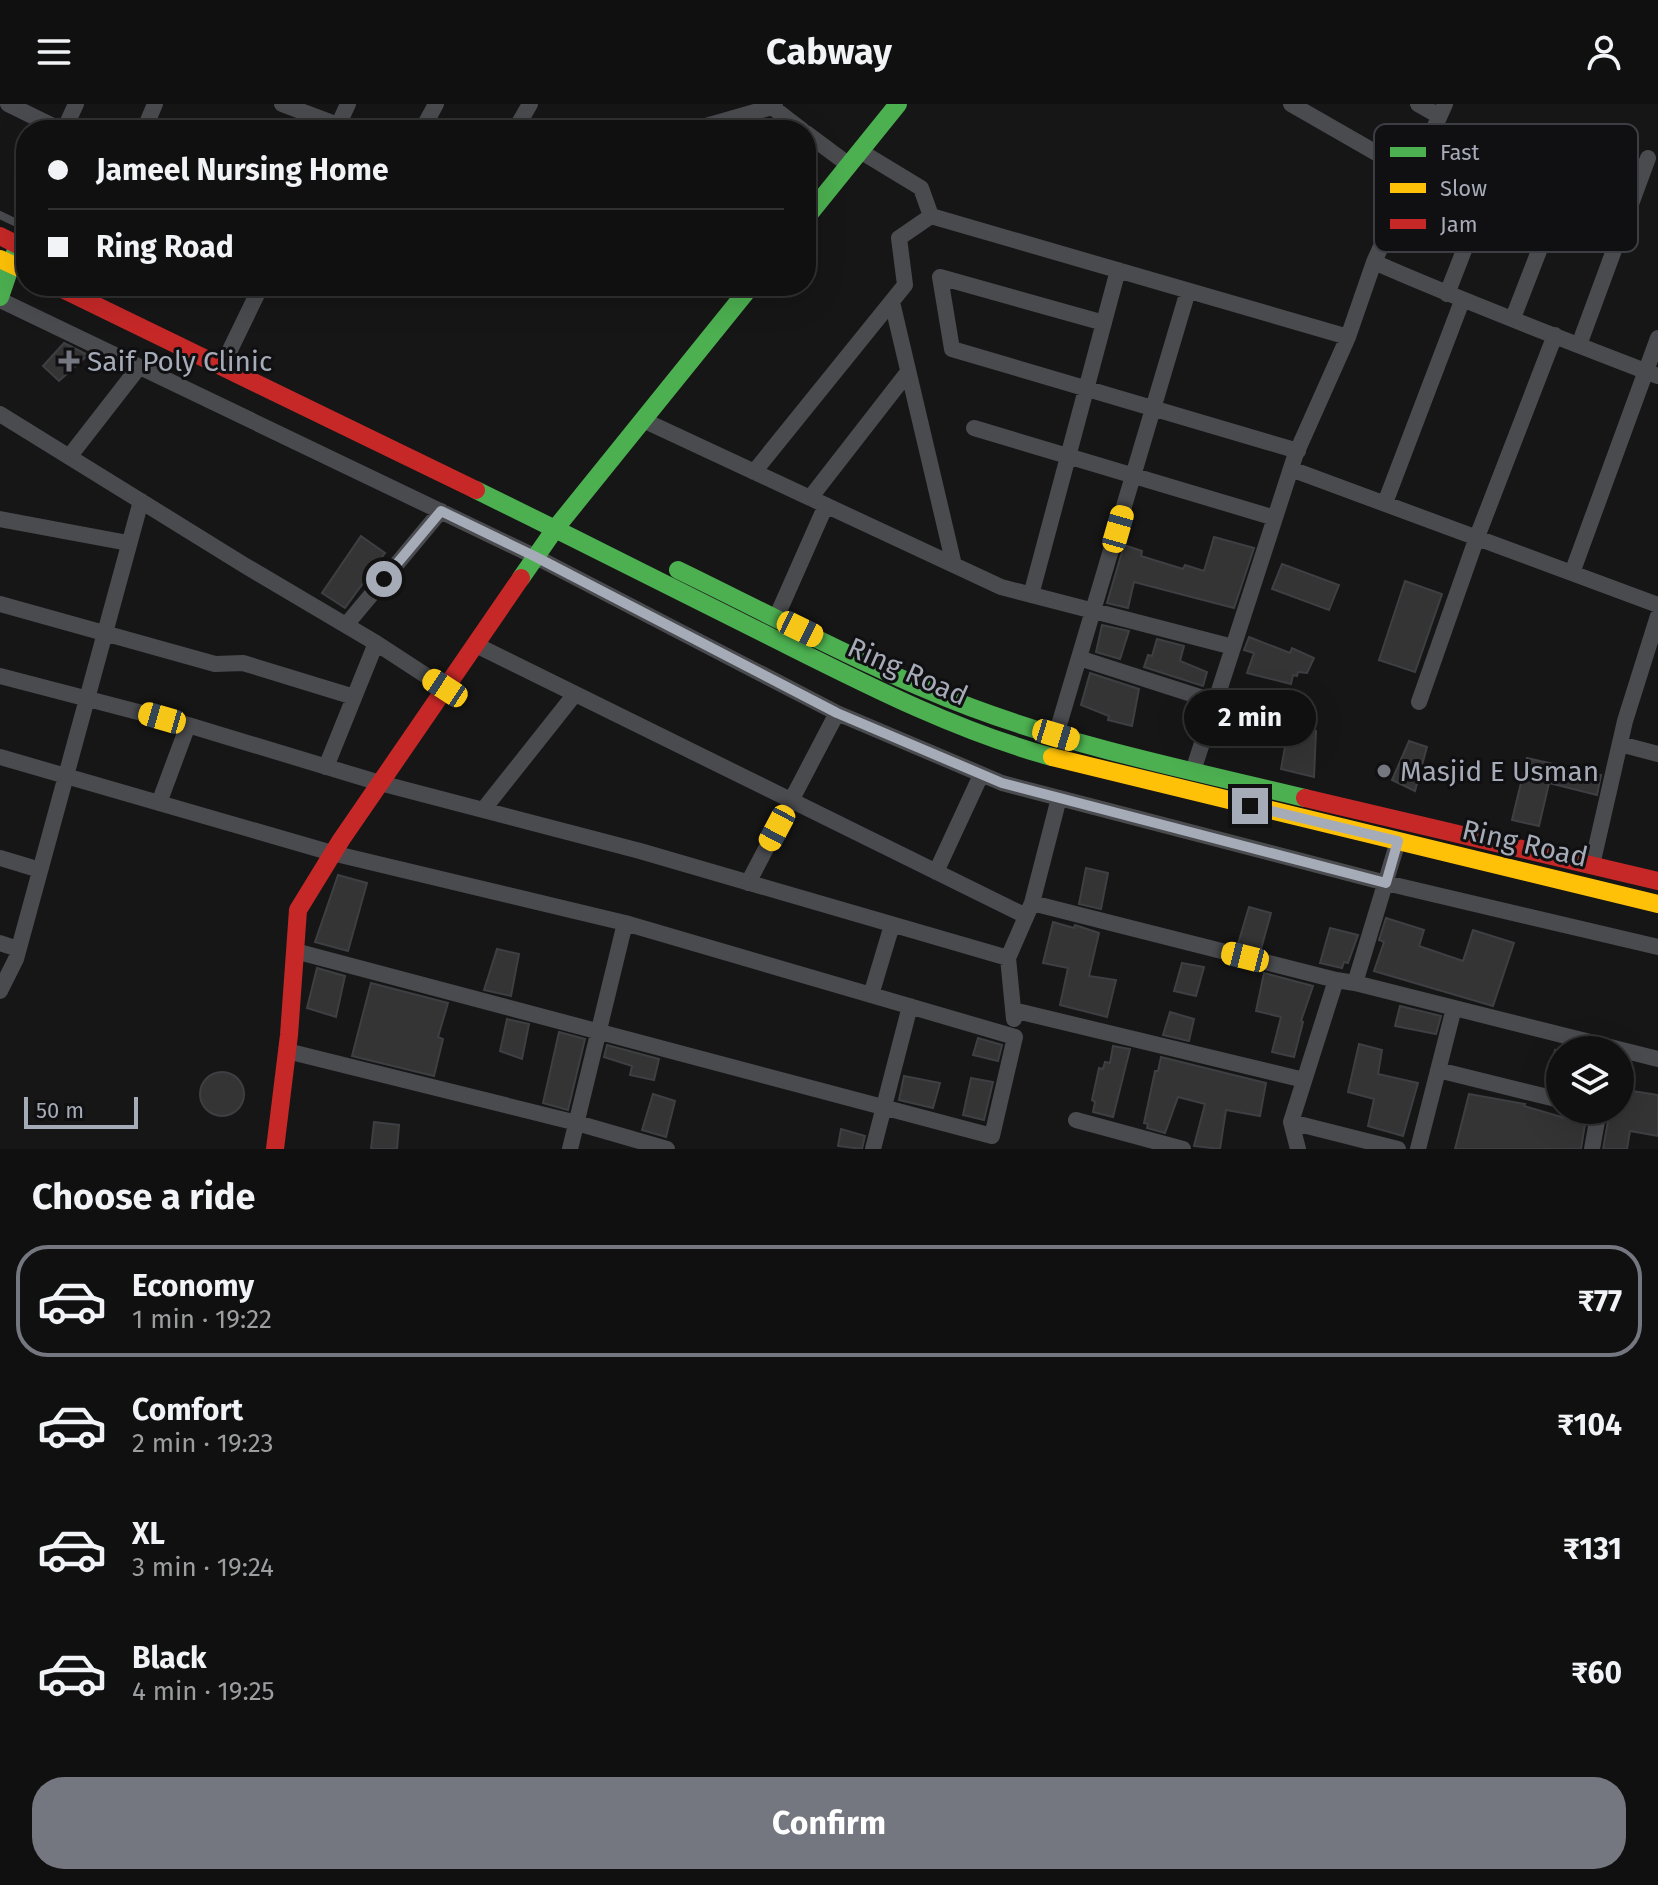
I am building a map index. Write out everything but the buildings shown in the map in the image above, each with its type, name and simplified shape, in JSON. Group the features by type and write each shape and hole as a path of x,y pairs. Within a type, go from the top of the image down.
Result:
{"main road":[{"path":"816,206 898,104"},
{"path":"0,299 12,265"},
{"name":"Ring Road","path":"77,296 942,696 1056,735 1193,771 1658,881"},
{"path":"275,1149 287,1051 298,910 332,853 561,522 743,296"},
{"name":"Ring Road","path":"204,337 859,681 939,717 1019,748 1101,771 1658,904"}],"street":[{"path":"8,104 42,120"},
{"path":"282,104 319,120"},
{"path":"1291,104 1374,152"},
{"path":"1418,104 1442,110"},
{"path":"724,120 772,105 790,120"},
{"path":"816,137 921,188 931,216"},
{"path":"1638,185 1648,158"},
{"path":"931,216 1348,337"},
{"path":"754,472 905,285 899,238 931,216"},
{"path":"1193,771 1291,469 1348,337 1378,252"},
{"path":"1385,503 1470,252"},
{"path":"1513,318 1539,252"},
{"path":"1579,345 1613,252"},
{"path":"1374,262 1652,374"},
{"path":"1031,595 1118,270"},
{"path":"1104,323 940,277 952,349 1298,451"},
{"path":"1056,735 1188,291"},
{"path":"243,356 258,296"},
{"path":"0,299 536,557 837,713 981,775 1386,883 1658,947"},
{"path":"892,302 954,565"},
{"path":"1419,702 1477,537 1555,335"},
{"path":"1572,573 1652,374 1658,338"},
{"path":"69,457 139,367"},
{"path":"810,498 908,372"},
{"path":"0,414 445,688"},
{"path":"643,420 1001,587 1233,647"},
{"path":"974,428 1275,518"},
{"path":"1291,469 1658,605"},
{"path":"0,991 18,949 141,501"},
{"path":"776,618 826,505"},
{"path":"346,625 441,511"},
{"path":"0,519 128,543"},
{"path":"0,604 215,664 243,663 354,697"},
{"path":"1592,865 1620,744 1658,616"},
{"path":"326,767 376,643"},
{"path":"476,645 936,872 1029,910 1355,983 1561,1036"},
{"path":"1079,658 1216,702"},
{"path":"0,676 188,725 380,783 748,883 1008,958"},
{"path":"483,810 575,694"},
{"path":"748,883 837,713"},
{"path":"159,803 188,725"},
{"path":"1620,744 1658,754"},
{"path":"0,757 332,853 625,923 1015,1037"},
{"path":"936,872 981,775"},
{"path":"295,951 992,1136 1015,1037 1008,958 1029,910 1059,798"},
{"path":"1355,983 1398,841"},
{"path":"0,858 40,870"},
{"path":"570,1149 625,923"},
{"path":"871,995 892,925"},
{"path":"0,943 18,949"},
{"path":"1298,1149 1291,1122 1336,980"},
{"path":"873,1149 910,1006"},
{"path":"1418,1149 1454,1008"},
{"path":"1013,1010 1304,1080"},
{"path":"287,1051 577,1123 667,1149"},
{"path":"1634,1054 1658,1059"},
{"path":"1438,1070 1546,1097"},
{"path":"1076,1120 1183,1149"},
{"path":"1291,1122 1337,1142 1398,1149"},
{"path":"1592,1149 1596,1124"}],"traffic: fast":[{"path":"816,206 898,104"},
{"path":"0,297 16,250"},
{"path":"521,578 555,529 743,296"},
{"path":"476,490 908,704 979,733 1052,757"},
{"path":"678,570 859,659 1011,722 1094,747 1305,798"}],"traffic: slow":[{"path":"0,259 16,266"},
{"path":"1052,757 1658,904"}],"traffic: jam":[{"path":"0,236 16,244"},
{"path":"77,296 476,490"},
{"path":"275,1149 289,1035 298,910 341,840 521,578"},
{"path":"1305,798 1658,881"}],"place":[{"name":"Saif Poly Clinic","path":"69,361"},
{"name":"Masjid E Usman","path":"1384,771"}],"route":[{"path":"384,579 441,511 837,713 1002,783 1386,883 1398,841 1250,806"}]}
